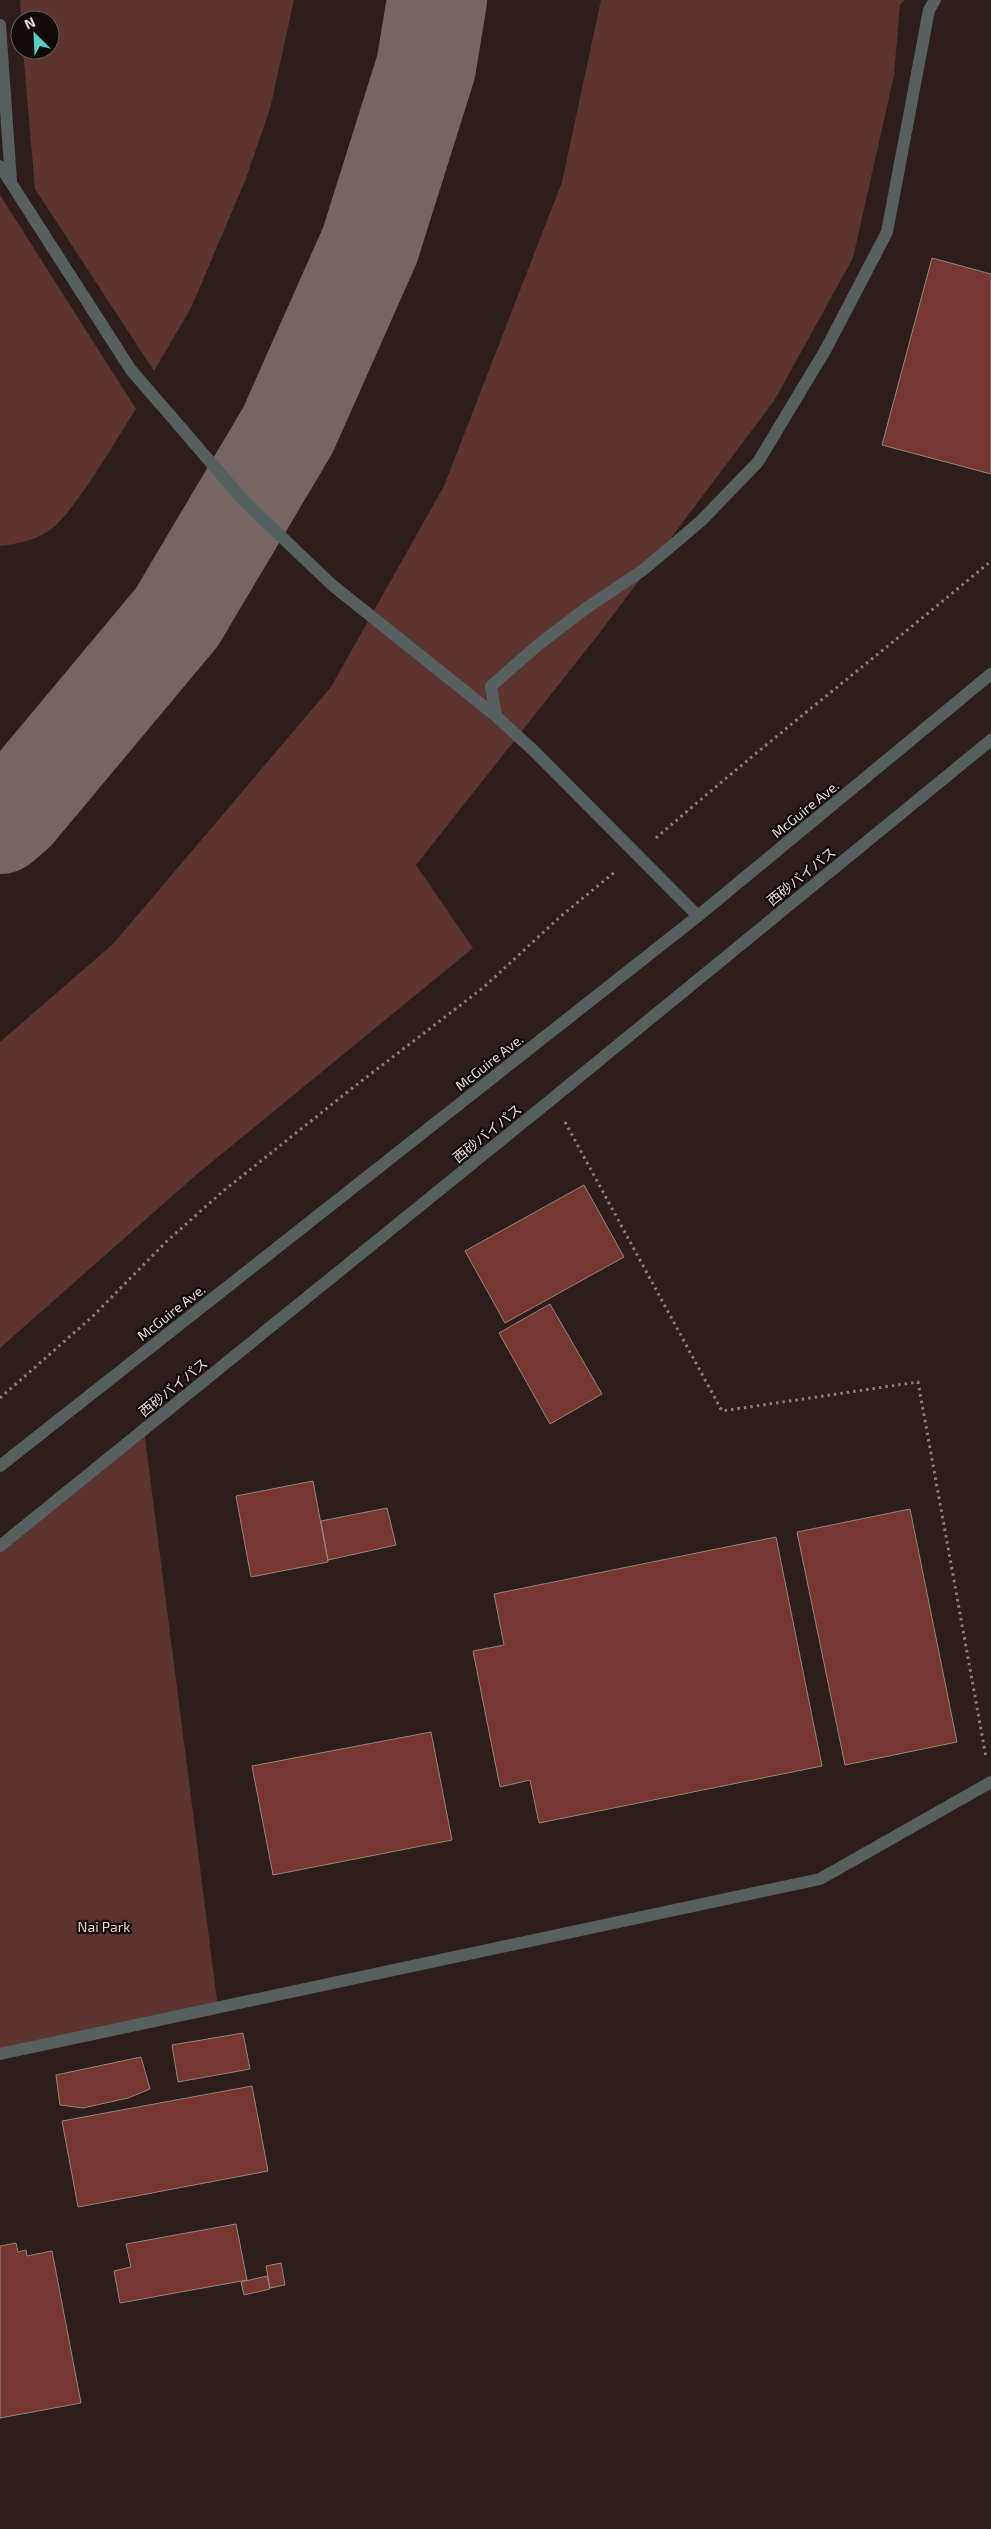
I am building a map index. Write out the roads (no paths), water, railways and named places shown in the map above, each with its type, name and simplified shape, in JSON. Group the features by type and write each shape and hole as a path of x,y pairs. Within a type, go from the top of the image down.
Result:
{"street":[{"path":"496,716 492,686 538,645 585,609 643,570 701,521 758,462 787,417 826,349 887,232 928,10 935,0"},
{"path":"0,25 11,181"},
{"path":"0,166 131,370 245,502 332,585 496,716 533,750 698,916"},
{"name":"McGuire Ave.","path":"0,1466 698,916 991,674"},
{"name":"西砂バイパス","path":"0,1546 552,1099 991,740"},
{"path":"0,2054 820,1879 991,1782"}],"park label":[{"name":"Nai Park","path":"104,1926"}]}
